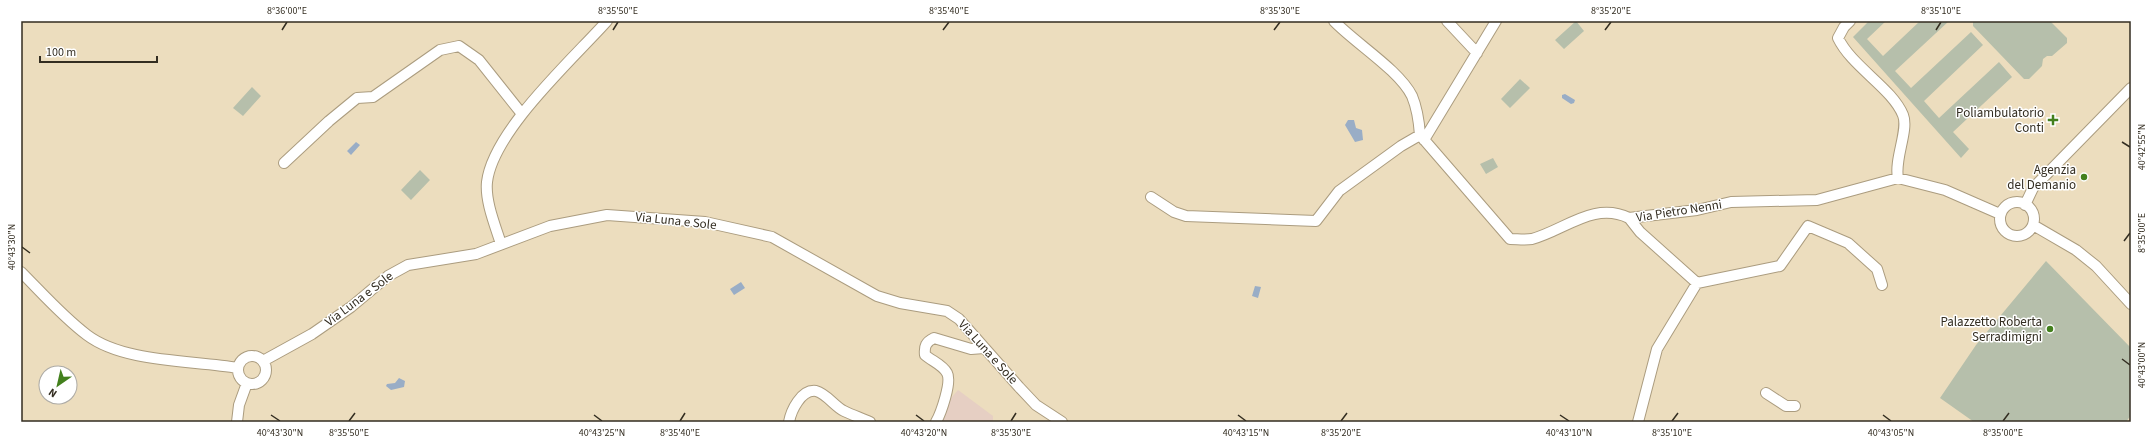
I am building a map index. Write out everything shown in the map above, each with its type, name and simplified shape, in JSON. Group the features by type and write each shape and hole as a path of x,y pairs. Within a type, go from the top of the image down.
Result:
{"street":[{"path":"501,244 490,208 487,182 497,149 522,114 608,21"},
{"path":"1334,21 1397,78 1411,95 1419,120 1422,137"},
{"path":"1447,21 1477,53"},
{"path":"1151,197 1174,212 1186,216 1316,221 1339,191 1401,146 1422,137 1496,21"},
{"path":"1850,21 1844,27 1838,38 1844,50 1896,103 1904,116 1905,124 1896,169 1898,178"},
{"path":"284,163 329,121 358,98 373,97 440,50 459,46 479,60 522,114"},
{"path":"2025,205 2033,188 2131,88"},
{"name":"Via Pietro Nenni","path":"1422,137 1510,239 1531,239 1595,213 1619,213 1629,218 1696,210 1731,202 1818,200 1898,178 1945,190 2000,214"},
{"path":"2016,202 2025,205 2032,211 2033,225 2026,234 2012,236 2003,229 1999,219 2000,214 2006,206 2011,203 2016,202"},
{"name":"Via Luna e Sole","path":"263,362 316,331 351,307 388,276 408,265 476,254 550,226 607,214 705,222 772,237 877,296 900,303 947,311 959,319 1036,405 1062,422"},
{"path":"1629,218 1640,232 1697,283"},
{"path":"2033,225 2076,250 2096,266 2131,304"},
{"path":"1638,422 1657,349 1697,283 1780,266 1808,226 1848,244 1876,269 1882,285"},
{"path":"21,272 88,336 117,350 146,358 238,368"},
{"path":"936,422 949,383 948,373 924,355 924,348 927,343 934,338 971,348 984,348"},
{"path":"247,357 256,357 263,362 266,370 264,379 256,384 247,383 240,377 238,368 247,357"},
{"path":"237,422 239,405 247,383"},
{"path":"789,422 792,410 799,400 811,392 816,392 843,410 870,422"},
{"path":"1766,393 1786,406 1795,406"}],"shaded area":[{"path":"958,390 993,416 993,422 938,422 946,404"}],"green space":[{"path":"1576,21 1584,31 1564,49 1555,40"},
{"path":"1869,21 1886,21 1867,39 1883,56 1920,21 1949,21 1895,71 1911,88 1971,32 1983,45 1924,101 1939,118 1999,62 2012,77 1953,132 1969,149 1961,158 1853,37"},
{"path":"1973,21 2050,21 2067,38 2067,43 2052,56 2047,56 2043,59 2042,66 2029,79 2024,79 1973,26"},
{"path":"1520,79 1530,88 1510,108 1501,99"},
{"path":"252,87 261,96 243,116 233,108"},
{"path":"1493,158 1498,167 1486,174 1480,164"},
{"path":"420,170 430,180 411,200 401,190"},
{"name":"Palazzetto Roberta Serradimigni","path":"2046,261 2131,348 2131,415 2126,422 1974,422 1940,398 1976,345"}],"water":[{"path":"1565,94 1575,100 1574,103 1571,104 1562,98 1562,95"},
{"path":"1348,120 1354,120 1356,128 1362,130 1363,140 1355,142 1345,125"},
{"path":"356,142 360,145 351,155 347,151"},
{"path":"741,282 745,288 734,295 730,289"},
{"path":"1255,286 1261,287 1258,298 1252,296"},
{"path":"399,378 405,381 404,387 391,390 386,386 387,384 395,383"}],"place":[{"name":"Poliambulatorio Conti","path":"2053,120"},
{"name":"Agenzia del Demanio","path":"2084,177"},
{"name":"Palazzetto Roberta Serradimigni","path":"2050,329"}]}
